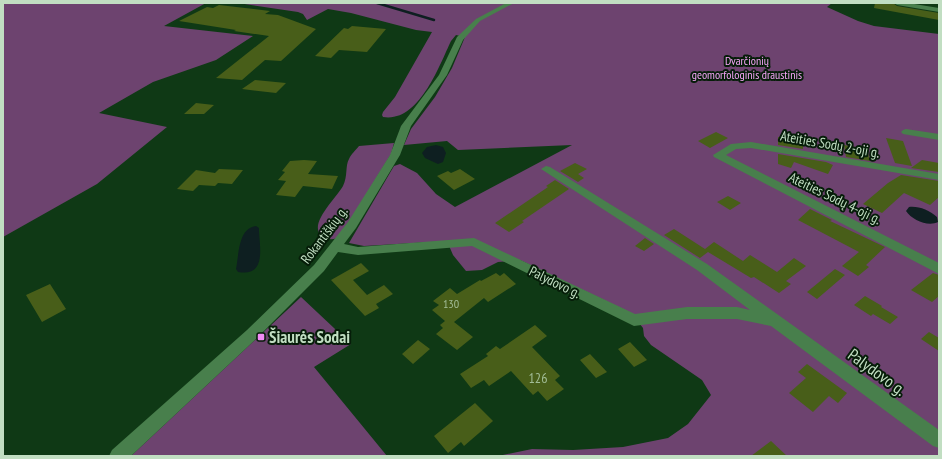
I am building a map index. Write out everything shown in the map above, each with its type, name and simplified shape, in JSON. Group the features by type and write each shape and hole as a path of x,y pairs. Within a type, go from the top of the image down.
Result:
{"street":[{"name":"Rokantiškių g.","path":"118,456 252,334 299,289 337,247 395,155 406,126 443,75 460,39 478,20 511,3"},
{"path":"897,3 939,10"},
{"path":"906,132 939,137"},
{"name":"Ateities Sodų 2-oji g.","path":"718,155 734,146 751,145 939,177"},
{"name":"Ateities Sodų 4-oji g.","path":"718,155 874,234 939,269"},
{"name":"Palydovo g.","path":"546,169 702,267 939,440"},
{"name":"Palydovo g.","path":"337,247 358,251 474,242 634,320 687,313 737,313 774,320"}],"green space":[{"path":"3,3 206,3 164,26 253,36 216,60 153,82 99,113 167,127 97,184 3,237"},
{"name":"Dvarčionių geomorfologinis draustinis","path":"238,3 832,3 827,7 858,21 874,26 939,34 939,456 498,456 532,449 573,450 623,447 668,438 688,424 711,395 702,380 651,345 644,336 643,328 631,313 520,260 498,262 482,270 466,271 453,255 447,241 364,246 349,243 394,166 400,164 417,173 436,194 455,207 572,145 458,150 447,141 404,145 411,129 435,97 452,68 465,37 456,35 451,41 434,78 417,102 407,111 396,116 383,117 383,112 395,97 432,32 416,30 351,13 328,9 307,20 303,14 298,12"},
{"path":"394,143 391,154 340,237 331,239 322,236 318,231 320,218 343,186 347,165 352,154 359,146"},
{"path":"301,297 351,344 314,367 387,456 131,456"}],"shaded area":[{"path":"436,145 443,147 446,153 443,162 438,164 425,158 422,153 427,147"},
{"path":"909,207 916,207 931,212 937,217 938,222 930,224 916,220 906,211"},
{"path":"256,226 259,228 260,246 257,266 253,270 247,272 238,272 236,269 240,243 246,232 250,228"}],"building":[{"path":"875,3 893,3 897,6 939,13 939,20 874,8"},
{"path":"219,5 270,11 265,14 278,15 316,29 281,61 265,60 242,80 216,78 269,36 179,21 207,7 213,8"},
{"path":"352,26 386,29 367,52 339,50 331,58 315,56 344,28 348,29"},
{"path":"255,80 286,83 276,93 242,89"},
{"path":"196,103 214,105 204,114 184,114"},
{"path":"716,132 728,138 710,148 698,141"},
{"path":"784,135 803,138 803,149 778,145 778,137 784,138"},
{"path":"886,138 903,141 912,166 895,163"},
{"path":"844,145 867,149 870,161 846,157"},
{"path":"778,154 826,162 833,165 828,174 794,162 791,168 778,164"},
{"path":"922,160 939,163 939,172 911,168"},
{"path":"290,161 317,161 308,174 338,176 332,189 303,186 295,197 276,195 286,181 278,180 285,172 282,171"},
{"path":"575,163 587,169 578,174 584,178 578,182 560,171"},
{"path":"219,169 243,170 232,184 218,183 215,186 199,185 193,191 177,189 196,170 215,173"},
{"path":"460,169 475,179 454,190 437,176 448,171 451,173"},
{"path":"901,175 939,181 939,197 930,205 904,193 882,213 863,204 888,183"},
{"path":"555,180 569,189 522,221 524,222 509,232 495,223 548,187 546,186"},
{"path":"728,196 741,203 730,210 717,202"},
{"path":"810,209 832,220 830,221 885,247 866,265 869,267 858,276 842,266 859,252 798,220"},
{"path":"674,229 705,249 714,242 743,261 750,255 777,272 794,258 806,266 786,281 791,284 779,293 754,277 751,278 708,252 700,258 664,235"},
{"path":"645,238 654,244 644,251 635,246"},
{"path":"361,263 369,271 353,280 367,295 384,285 393,294 376,304 379,308 365,316 331,280"},
{"path":"835,269 845,275 817,299 807,292"},
{"path":"496,273 500,276 504,273 516,284 488,302 484,298 454,322 473,337 457,350 436,334 443,328 440,325 445,321 432,310 439,305 433,301 450,288 457,294 480,280 481,281"},
{"path":"933,273 939,275 939,296 932,302 911,290"},
{"path":"50,284 66,309 42,322 26,295"},
{"path":"865,296 898,317 890,324 873,314 871,316 854,305"},
{"path":"535,325 547,336 532,347 560,376 555,380 564,389 547,401 538,391 533,395 511,371 489,386 484,380 471,388 460,374 488,356 486,354 496,346 500,349"},
{"path":"929,332 939,338 939,351 921,339"},
{"path":"418,340 430,349 413,364 402,354"},
{"path":"630,342 647,360 634,367 618,349"},
{"path":"590,354 607,372 596,378 580,360"},
{"path":"807,364 847,393 838,403 829,396 813,412 789,393 806,378 798,372"},
{"path":"475,403 493,421 464,446 461,442 448,453 434,436"},
{"path":"771,441 787,456 751,456"}],"waterway":[{"path":"377,3 434,20"}],"place":[{"name":"Šiaurės Sodai","path":"261,337"}]}
